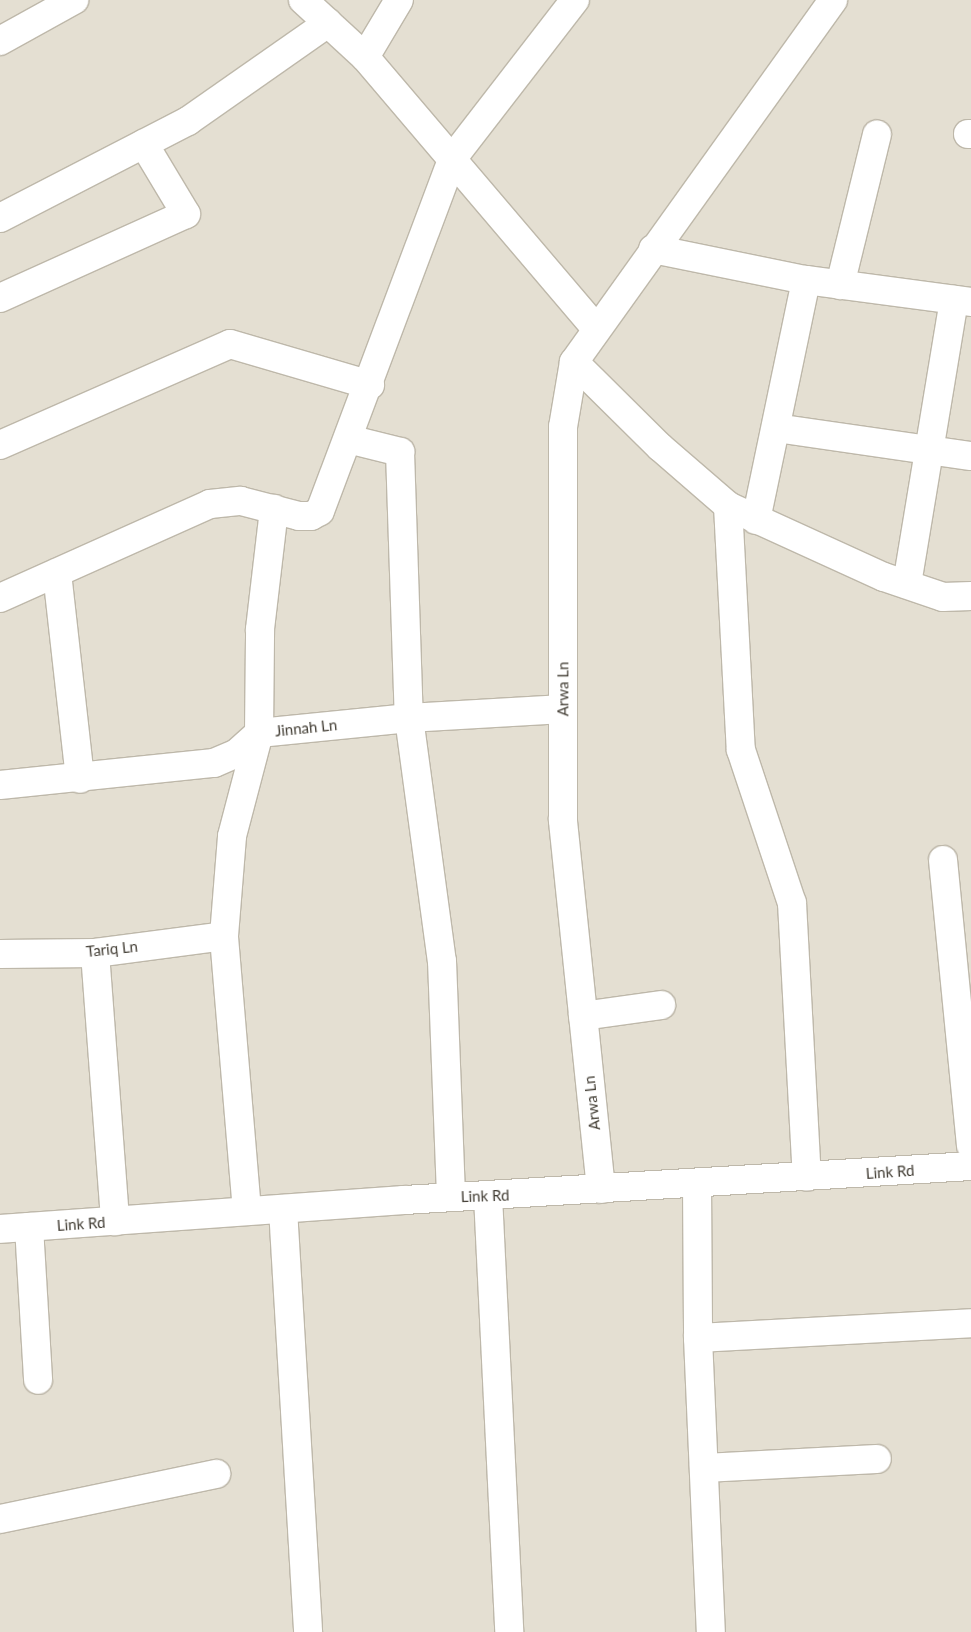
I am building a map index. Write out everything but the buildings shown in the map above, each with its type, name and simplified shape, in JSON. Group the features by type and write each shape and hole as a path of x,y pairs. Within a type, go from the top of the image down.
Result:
{"street":[{"path":"0,41 74,0"},
{"path":"303,0 365,57 596,328"},
{"path":"365,57 399,0"},
{"path":"0,598 210,504 241,501 298,516 311,516 320,511 370,385 452,159 575,0"},
{"path":"833,0 596,328 574,362 660,447 728,506 756,520 907,584 943,596 971,596"},
{"path":"0,218 188,121 328,23"},
{"path":"840,285 877,134"},
{"path":"0,298 186,214 144,144"},
{"path":"653,249 806,280 963,301 930,452 907,584"},
{"path":"756,520 806,280"},
{"path":"0,445 230,344 370,385"},
{"name":"Arwa Ln","path":"574,362 563,427 563,820 601,1190"},
{"path":"776,428 930,452 971,456"},
{"path":"348,440 400,452 409,718 442,961 451,1197"},
{"path":"728,506 741,750 792,903 807,1177"},
{"path":"247,1211 224,936 232,836 259,733 260,629 274,509"},
{"path":"57,573 80,779"},
{"name":"Jinnah Ln","path":"0,785 80,779 214,763 237,753 259,733 409,718 563,709"},
{"path":"943,860 971,1146"},
{"name":"Tariq Ln","path":"0,954 94,953 224,936"},
{"path":"94,953 115,1221"},
{"path":"583,1016 661,1005"},
{"name":"Link Rd","path":"0,1229 451,1197 601,1190 971,1166"},
{"path":"697,1184 698,1338 711,1632"},
{"path":"488,1196 509,1632"},
{"path":"282,1208 308,1632"},
{"path":"29,1227 38,1380"},
{"path":"698,1338 971,1323"},
{"path":"704,1468 877,1459"},
{"path":"0,1519 216,1474"}],"shaded area":[{"path":"0,0 971,0 971,1632 0,1632"}]}
